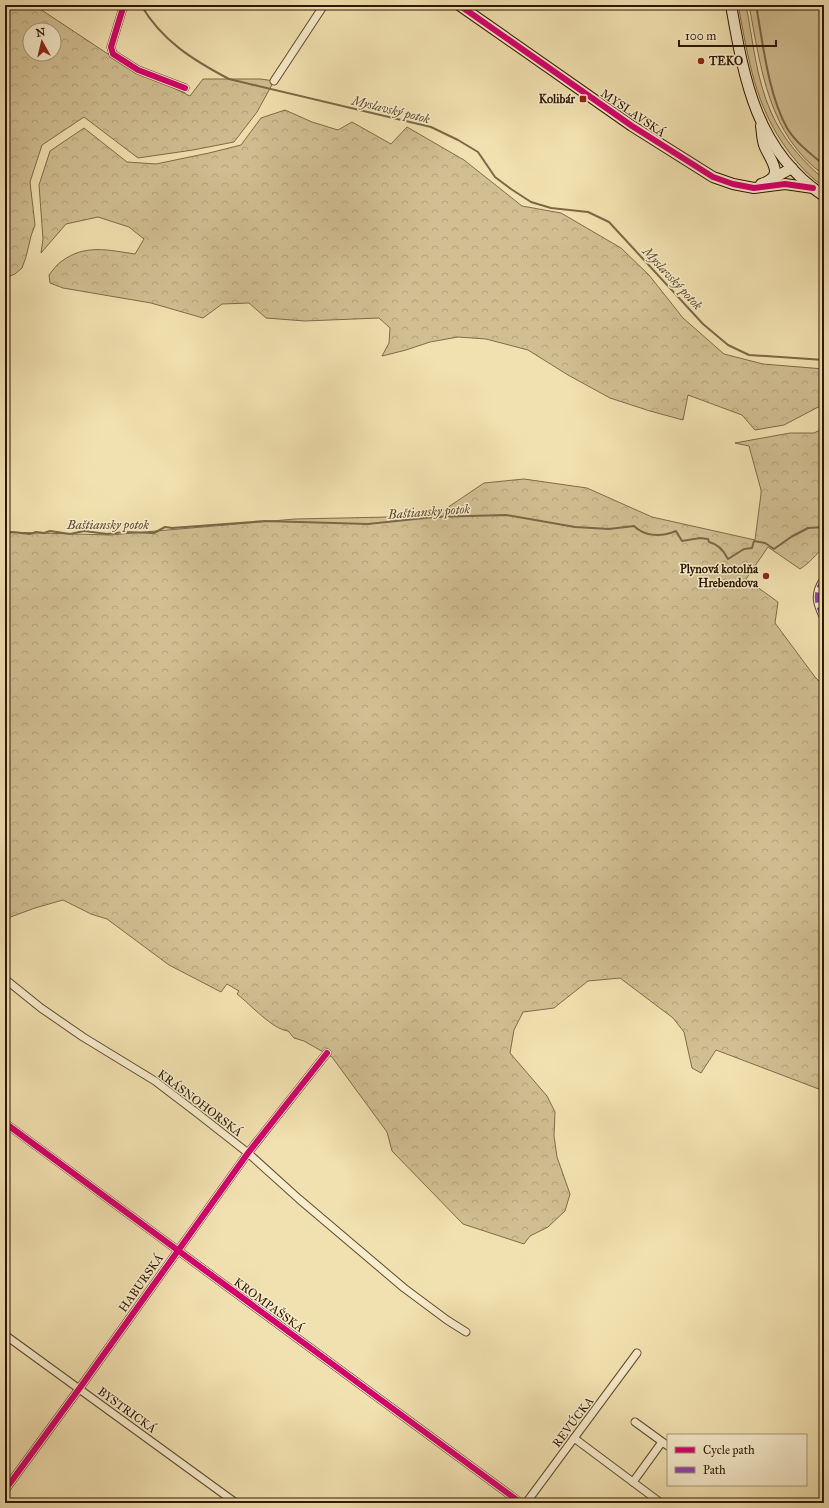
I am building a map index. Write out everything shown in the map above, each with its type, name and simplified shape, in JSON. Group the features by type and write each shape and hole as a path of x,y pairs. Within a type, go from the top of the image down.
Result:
{"street":[{"path":"123,5 111,48 113,54 138,70 185,88"},
{"path":"274,82 324,5"},
{"name":"MYSLAVSKÁ","path":"458,5 571,84 687,162 718,180 759,188 787,184 813,188 824,196"},
{"path":"731,5 746,79 759,117 770,137 792,168 813,188"},
{"path":"759,117 764,144 775,167 774,174 770,180"},
{"name":"MYSLAVSKÁ","path":"743,186 757,185 792,168"},
{"path":"824,578 818,588 817,596 824,618"},
{"name":"KRÁSNOHORSKÁ","path":"5,979 41,1008 77,1033 155,1081 248,1153 299,1200 404,1288 447,1320 466,1332"},
{"name":"HABURSKÁ","path":"5,1490 248,1153 327,1053"},
{"name":"KROMPAŠSKÁ","path":"5,1123 521,1503"},
{"name":"BYSTRICKÁ","path":"5,1335 236,1503"},
{"name":"REVÚCKA","path":"526,1503 637,1353"},
{"path":"634,1482 665,1444 635,1422"},
{"path":"574,1438 661,1503"}],"green space":[{"path":"5,5 34,5 60,22 22,22 22,62 62,62 62,24 120,62 190,96 203,79 261,79 274,81 257,112 234,142 138,158 84,117 42,145 30,182 35,225 22,268 15,274 5,278"},
{"path":"738,5 746,5 758,73 771,112 781,131 794,149 808,165 824,179 824,187 809,175 789,152 768,117 754,82"},
{"path":"749,5 824,5 824,175 805,159 790,140 779,120 770,99 763,76"},
{"path":"285,110 312,122 338,130 352,122 391,144 407,127 464,160 522,206 561,213 621,248 649,275 683,318 724,354 763,364 824,369 824,404 784,425 755,430 742,415 688,395 683,420 610,398 568,375 528,350 486,339 458,337 430,342 382,356 389,343 390,328 379,318 305,321 266,318 249,303 222,304 203,318 151,303 63,288 50,283 49,275 58,264 79,252 88,250 106,250 135,254 144,239 129,227 98,217 66,224 41,253 43,239 39,185 50,151 84,128 127,162 156,164 241,145 261,118"},
{"path":"824,428 824,547 804,567 800,569 768,547 746,579 778,602 775,623 815,677 824,686 824,1091 716,1050 701,1073 692,1068 684,1032 673,1018 620,978 588,981 554,1008 523,1012 514,1030 510,1053 547,1096 555,1112 554,1136 557,1157 570,1194 565,1211 548,1227 530,1236 524,1244 463,1224 392,1151 387,1132 332,1057 304,1041 294,1038 288,1031 275,1026 237,994 239,991 227,984 221,992 169,965 107,919 91,914 63,900 5,919 5,532 110,535 295,519 435,516 484,483 524,479 587,488 652,517 755,540 761,490 749,446 735,443 790,433 814,433"}],"waterway":[{"name":"Myslavský potok","path":"141,5 149,18 179,48 191,57 229,79 431,127 458,140 478,152 495,177 531,202 551,208 588,212 609,222 703,324 728,345 749,355 824,360"},
{"path":"756,5 767,68 780,115 795,139 824,165"},
{"name":"Baštiansky potok","path":"5,534 12,532 30,534 50,531 70,534 84,531 107,534 124,532 154,533 165,527 172,528 265,521 368,524 434,517 506,515 575,527 609,529 634,526 638,530 654,535 676,531 682,541 700,538 708,539 709,542 720,548 728,559 744,549 752,548 754,541 765,543 774,549 791,537 808,528 824,527"}],"marked path":[{"path":"824,579 817,594 819,608 824,618"}],"cycle path":[{"path":"123,5 111,47 113,54 138,70 185,88"},
{"path":"459,5 632,126 713,177 733,184 754,188 785,184 813,188"},
{"path":"5,1490 248,1153 327,1053"},
{"path":"5,1123 521,1503"}],"place":[{"name":"TEKO","path":"701,61"},
{"name":"Kolibár","path":"583,99"},
{"name":"Plynová kotolňa Hrebendova","path":"766,576"}]}
